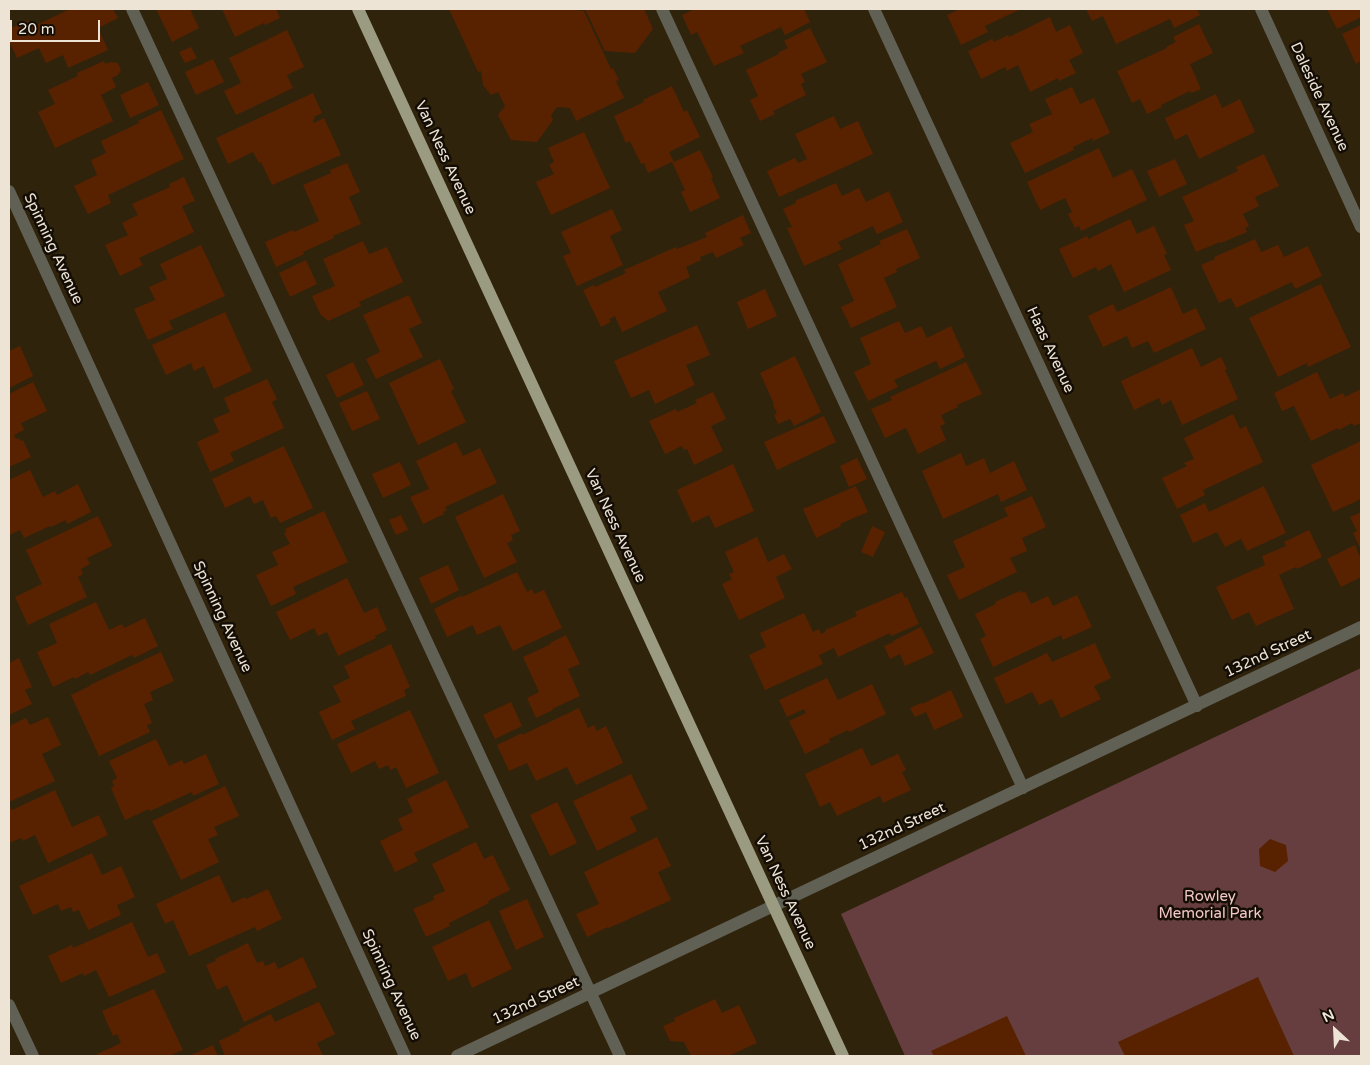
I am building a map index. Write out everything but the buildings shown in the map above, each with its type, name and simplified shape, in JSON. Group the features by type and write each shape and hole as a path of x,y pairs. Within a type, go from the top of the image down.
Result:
{"main road":[{"name":"Van Ness Avenue","path":"358,9 843,1056"}],"street":[{"path":"132,9 620,1056"},
{"path":"662,9 1022,788"},
{"name":"Haas Avenue","path":"874,9 1197,706"},
{"name":"Daleside Avenue","path":"1260,9 1361,227"},
{"name":"Spinning Avenue","path":"9,191 405,1056"},
{"name":"132nd Street","path":"457,1056 1361,628"},
{"path":"9,1005 33,1056"}],"green space":[{"name":"Rowley Memorial Park","path":"1361,668 1361,1056 905,1056 841,914"}]}
